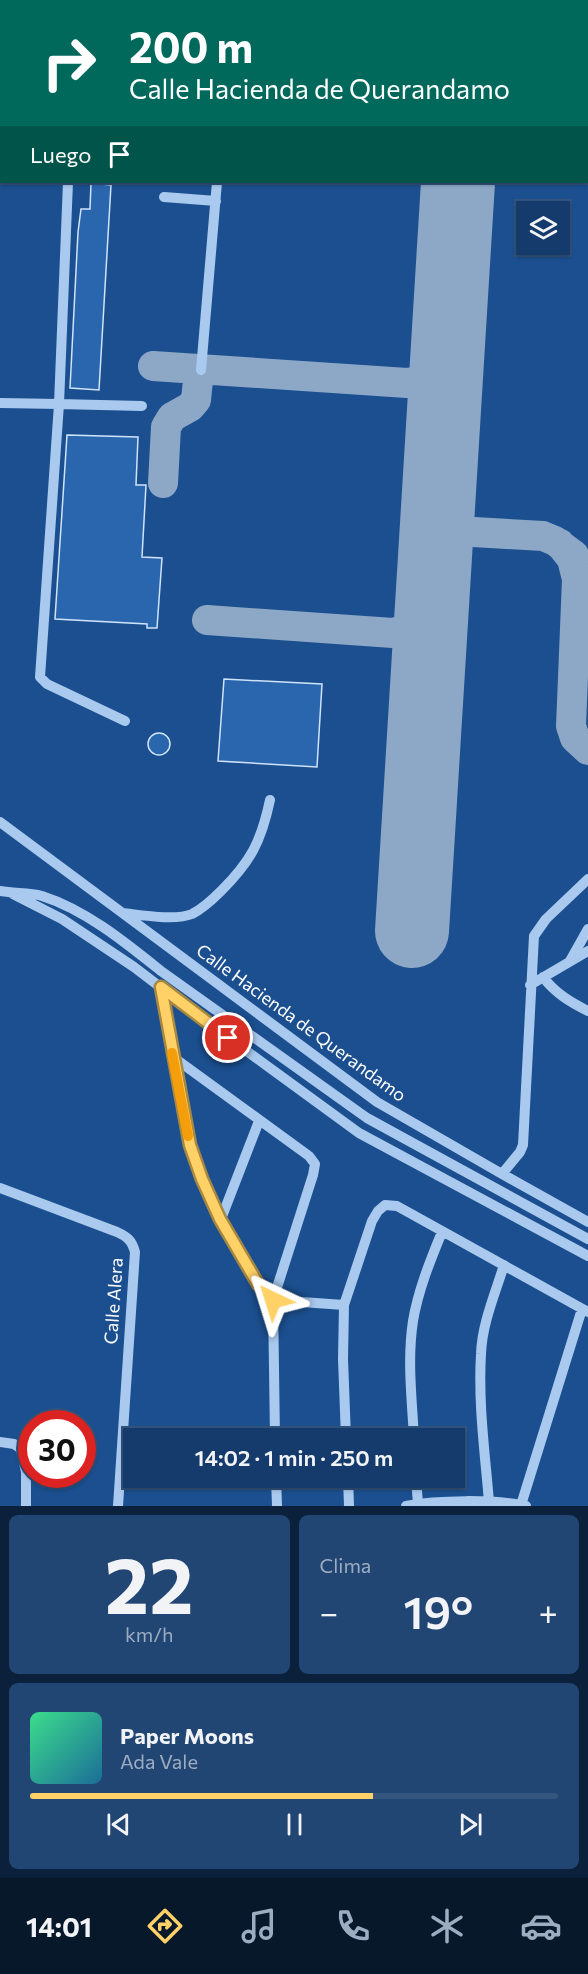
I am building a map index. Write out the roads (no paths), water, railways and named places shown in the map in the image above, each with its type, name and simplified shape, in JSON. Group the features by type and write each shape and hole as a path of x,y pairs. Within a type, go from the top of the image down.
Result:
{"street":[{"path":"68,183 59,404 40,677 47,684 125,721"},
{"path":"201,370 217,183"},
{"path":"164,197 216,201"},
{"path":"0,403 142,406"},
{"path":"123,913 181,916 192,914 213,899 247,862 258,843 270,800"},
{"name":"Calle Hacienda de Querandamo","path":"0,822 377,1102 588,1222"},
{"path":"502,1174 523,1145 534,936 538,927 588,879"},
{"name":"Calle Hacienda de Querandamo","path":"5,892 25,892 43,896 80,914 134,949 161,971 366,1118 588,1239"},
{"name":"Calle Hacienda de Querandamo","path":"5,892 62,919 161,987 359,1133 588,1256"},
{"path":"570,961 588,929"},
{"path":"530,985 588,951"},
{"path":"161,971 161,987 190,1145 220,1219 258,1284 273,1300 344,1305"},
{"path":"543,976 553,990 563,998 588,1011"},
{"path":"173,1057 313,1160 315,1164 273,1300 275,1428"},
{"path":"220,1219 259,1121"},
{"name":"Calle Alera","path":"0,1188 127,1236 133,1245 135,1252 118,1506"},
{"path":"346,1428 344,1305 372,1221 385,1205 397,1206 585,1311 523,1505 489,1502 406,1506"},
{"path":"414,1428 410,1352 413,1320 427,1269 442,1232"},
{"path":"489,1502 481,1394 481,1353 486,1322 504,1265"},
{"path":"0,1442 14,1444 21,1449 25,1464 26,1506"},
{"path":"276,1488 277,1506"},
{"path":"349,1488 350,1506"},
{"path":"417,1488 418,1504"}]}
